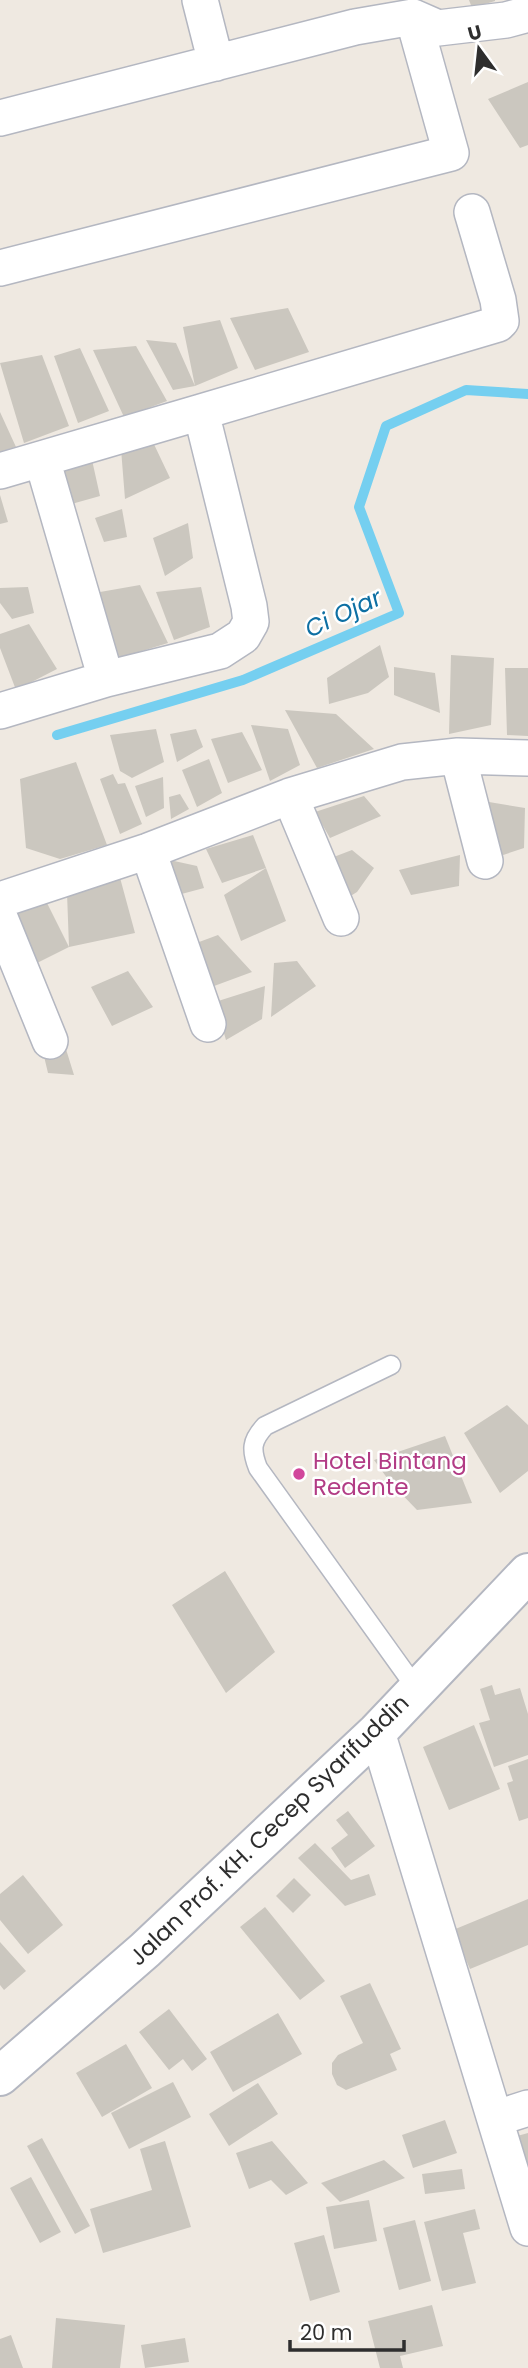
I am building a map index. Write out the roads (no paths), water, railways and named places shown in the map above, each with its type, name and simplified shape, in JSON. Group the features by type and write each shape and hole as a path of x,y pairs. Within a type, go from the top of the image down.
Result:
{"main road":[{"name":"Jalan Prof. KH. Cecep Syarifuddin","path":"0,2076 145,1950 377,1732 528,1573"}],"street":[{"path":"200,0 216,63"},
{"path":"0,118 355,27 413,17 438,28 506,20 528,14"},
{"path":"0,268 454,164 413,17"},
{"path":"0,471 498,324 501,321 498,300 472,212"},
{"path":"0,711 106,679 220,651 243,636 251,622 201,412"},
{"path":"42,459 106,679"},
{"path":"0,900 148,851 290,796 402,762 458,756 528,758"},
{"path":"458,756 485,861"},
{"path":"290,796 341,918"},
{"path":"148,851 208,1024"},
{"path":"0,918 50,1041"},
{"path":"377,1732 512,2113 528,2228"}],"lane":[{"path":"391,1365 265,1426 255,1437 253,1453 258,1468 416,1688"}],"waterway":[{"name":"Ci Ojar","path":"57,735 243,680 399,613 359,507 386,426 466,390 528,394"}],"place":[{"name":"Hotel Bintang Redente","path":"299,1474"}]}
